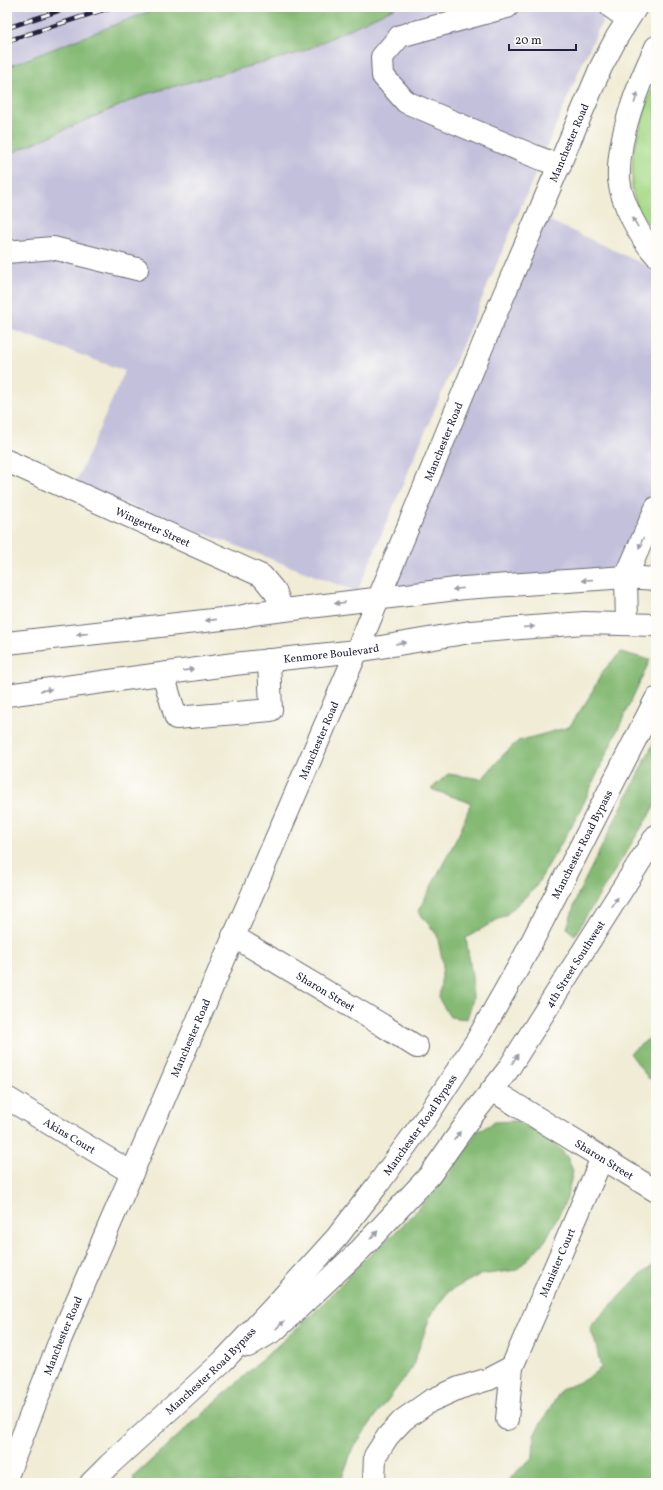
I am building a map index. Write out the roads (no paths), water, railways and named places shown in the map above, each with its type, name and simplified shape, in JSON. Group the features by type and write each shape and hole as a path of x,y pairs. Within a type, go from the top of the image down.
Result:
{"main road":[{"path":"507,7 400,36 382,56 383,76 406,102 560,166"},
{"path":"611,7 632,13"},
{"name":"Manchester Road","path":"7,1476 12,1448 357,651 494,318 602,68 617,37 632,13"},
{"path":"656,47 641,82 624,133 621,147 619,179 624,201 631,216 651,250 656,255"},
{"path":"7,252 53,248 137,269"},
{"name":"Wingerter Street","path":"7,461 262,576 276,593 282,610"},
{"path":"627,624 626,577 656,508"},
{"path":"7,642 240,617 282,610 464,588 626,577 656,579"},
{"name":"Kenmore Boulevard","path":"7,695 269,660 357,651 470,632 584,623 656,625"},
{"path":"163,674 176,718 271,710 269,660"},
{"name":"Manchester Road Bypass","path":"91,1483 223,1361 338,1237 428,1115 478,1040 556,896 656,699"},
{"name":"4th Street Southwest","path":"223,1361 275,1330 360,1250 416,1192 430,1175 470,1117 507,1071 656,836"},
{"name":"Sharon Street","path":"233,936 382,1025 417,1048"},
{"name":"Sharon Street","path":"492,1090 656,1191"},
{"name":"Akins Court","path":"7,1098 132,1173"},
{"name":"Manister Court","path":"507,1419 512,1367 602,1158"},
{"path":"374,1483 375,1456 388,1436 403,1420 430,1401 459,1388 489,1379 512,1367"}],"railway":[{"path":"7,28 70,7"},
{"path":"7,41 112,7"}]}
